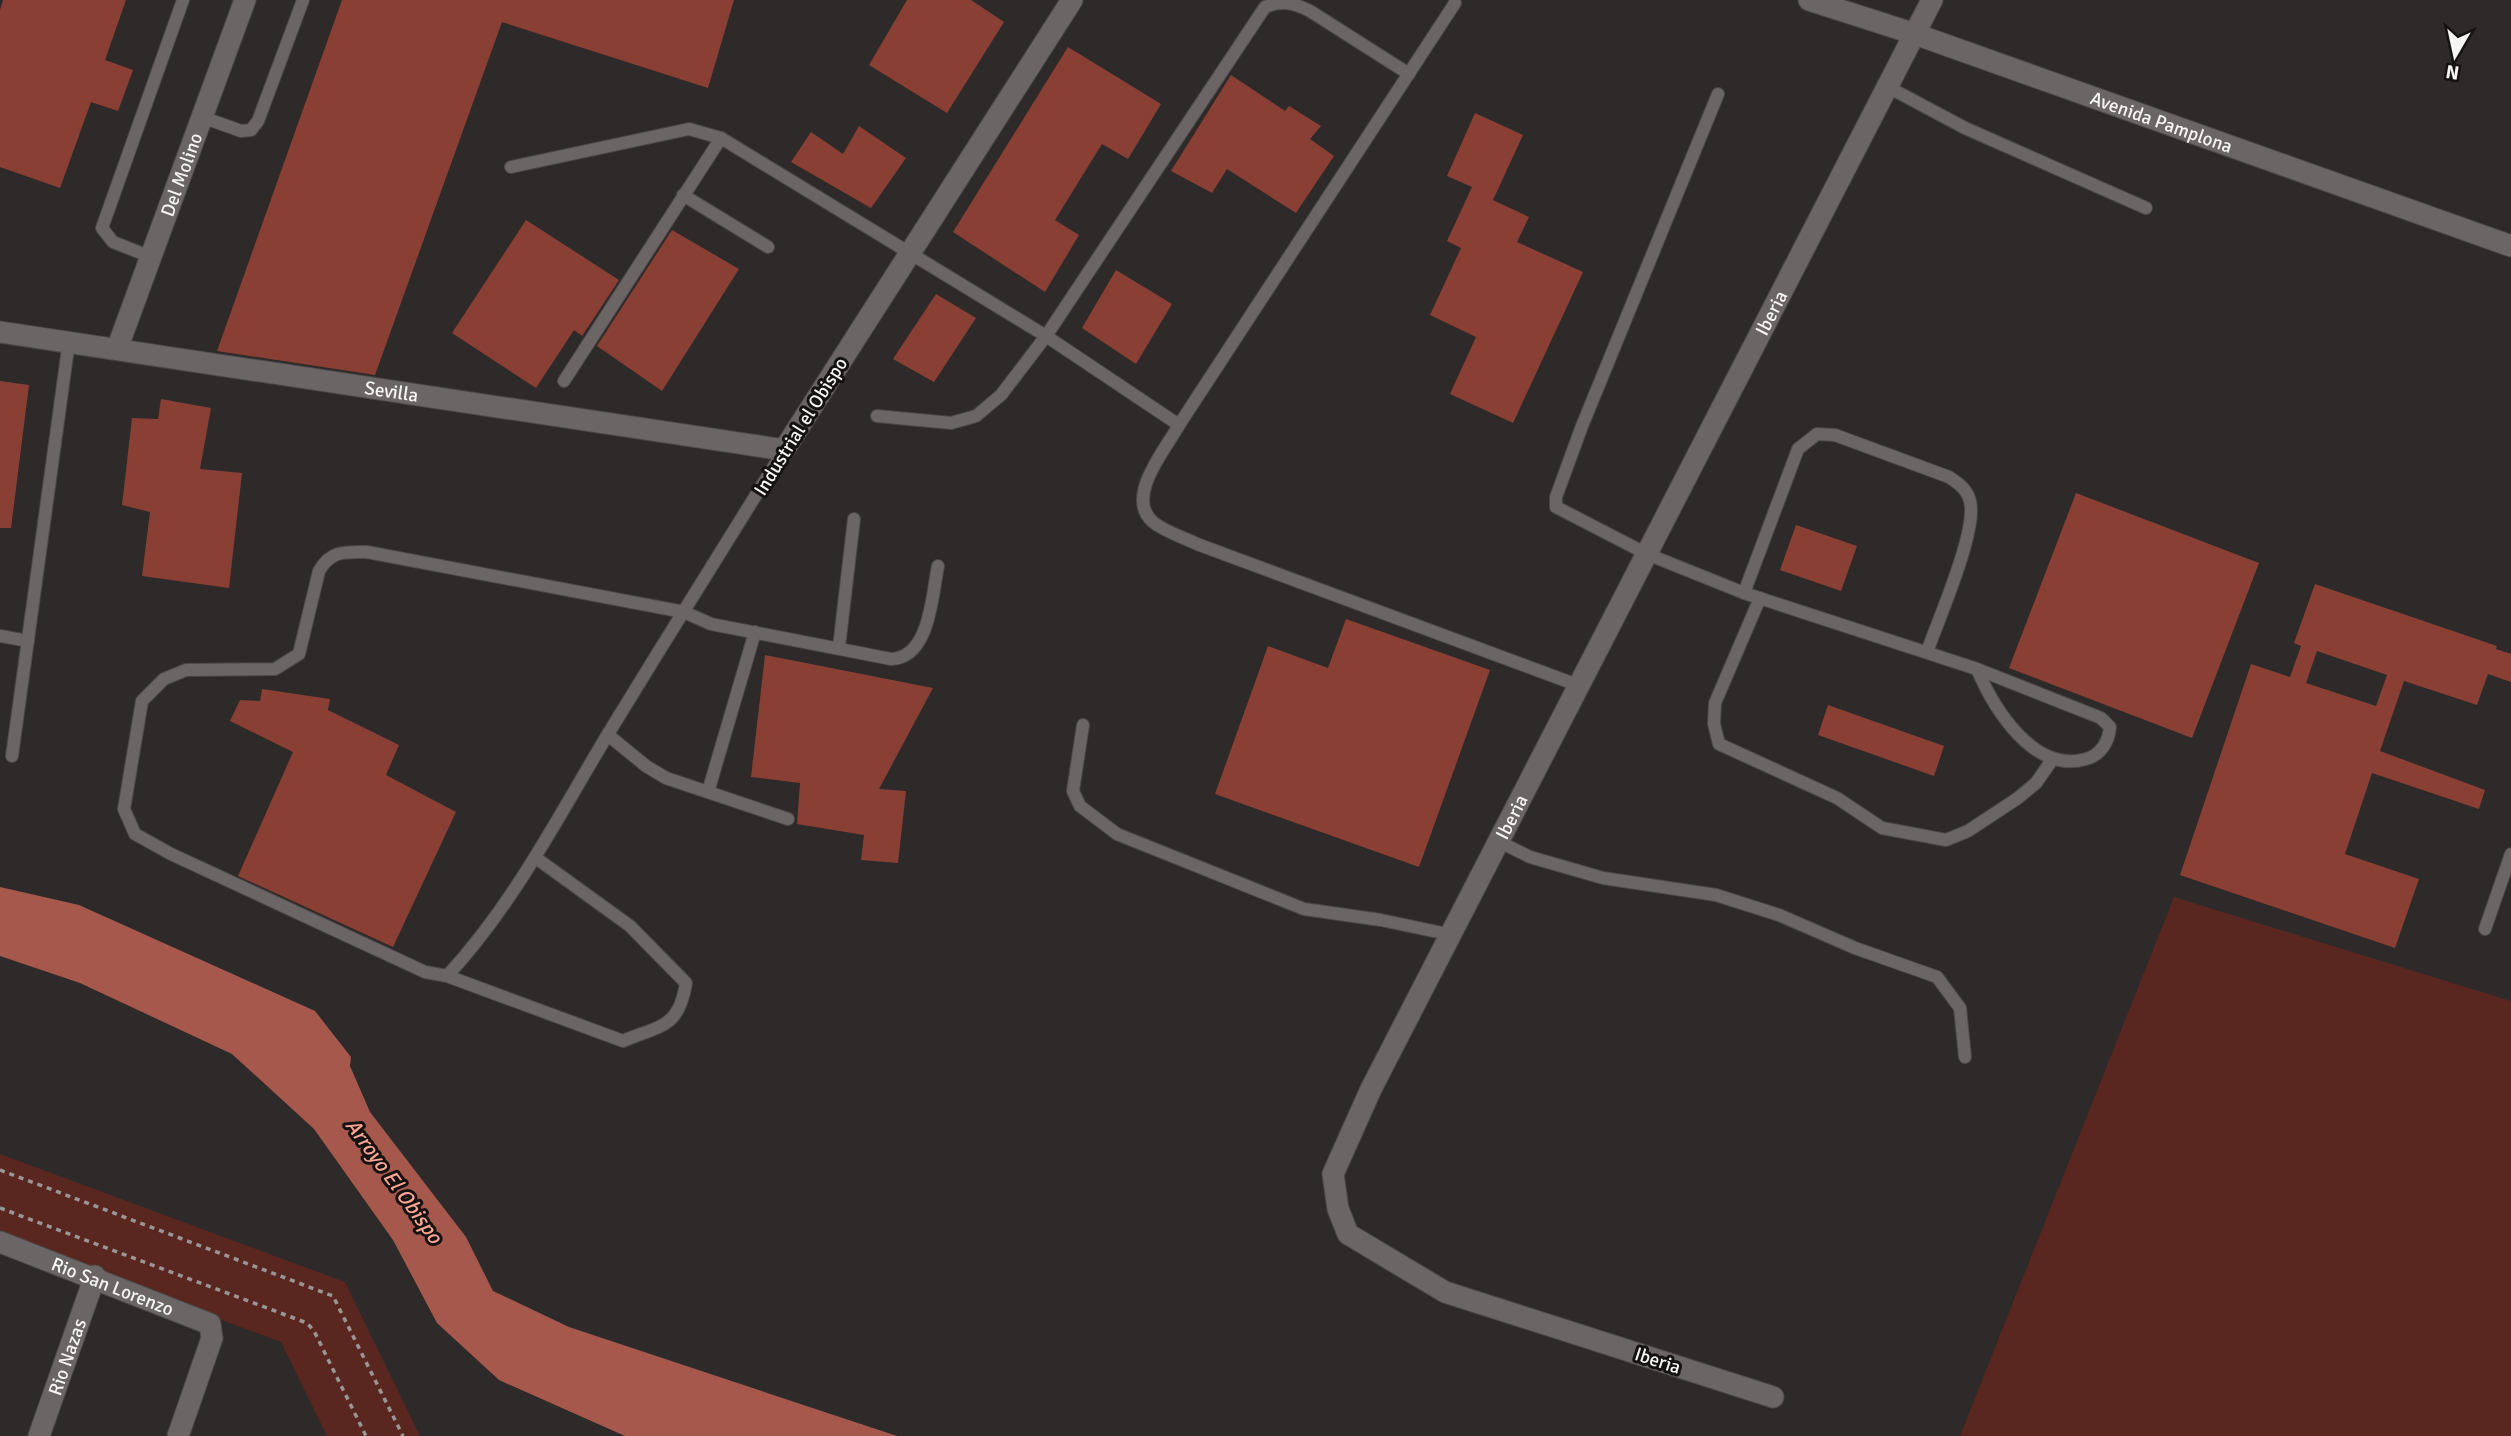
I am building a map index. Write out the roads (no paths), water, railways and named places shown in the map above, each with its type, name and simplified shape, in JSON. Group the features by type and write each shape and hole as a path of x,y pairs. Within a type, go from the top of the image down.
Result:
{"street":[{"name":"Del Molino","path":"117,349 245,0"},
{"name":"Industrial el Obispo","path":"784,450 1072,0"},
{"name":"Avenida Pamplona","path":"1809,0 1915,34 2511,246"},
{"name":"Iberia","path":"1773,1397 1445,1292 1348,1234 1338,1209 1334,1174 1371,1089 1932,0"},
{"name":"Sevilla","path":"0,332 784,450"},
{"name":"Rio San Lorenzo","path":"0,1242 94,1276 210,1324 212,1338 178,1436"},
{"name":"Rio Nazas","path":"39,1436 94,1276"}],"lane":[{"path":"151,257 113,242 102,228 183,0"},
{"path":"202,117 240,131 251,130 258,121 303,0"},
{"path":"877,416 937,423 976,416 1001,395 1046,336 1265,7 1276,2 1294,3 1310,10 1409,74"},
{"path":"1455,3 1179,425 1143,493 1144,508 1150,520 1157,525 1197,544 1580,686"},
{"path":"1888,87 1965,128 2146,208"},
{"path":"1718,94 1556,497 1556,507 1647,554 1744,593 1977,668 2101,718 2110,727 2109,737 2103,748 2089,758 2072,762 2052,760 2036,751 2000,709 1977,668"},
{"path":"511,167 689,129 721,138 1046,336 1179,425"},
{"path":"564,381 721,138"},
{"path":"683,195 768,247"},
{"path":"12,756 69,341"},
{"path":"1744,593 1798,449 1817,434 1835,435 1949,477 1959,483 1970,500 1966,540 1927,652"},
{"name":"Industrial el Obispo","path":"447,976 536,858 608,735 784,450"},
{"path":"839,647 855,519"},
{"path":"536,858 630,926 686,983 682,1005 673,1021 623,1041 413,966 171,854 135,834 124,809 142,701 164,678 186,670 275,668 299,654 319,571 324,562 340,551 367,552 684,612 711,624 898,659 906,656 919,641 925,626 938,566"},
{"path":"1760,598 1715,703 1714,724 1719,744 1838,798 1882,828 1946,840 1968,831 2018,798 2036,783 2052,760"},
{"path":"708,792 755,632"},
{"path":"0,636 28,641"},
{"path":"1083,725 1073,791 1080,806 1117,834 1304,909 1381,920 1452,935"},
{"path":"608,735 646,766 666,778 788,819"},
{"path":"1500,842 1530,856 1603,878 1653,884 1729,899 1779,915 1855,948 1937,977 1960,1008 1965,1057"},
{"path":"2485,929 2511,854"}],"water":[{"name":"Arroyo El Obispo","path":"0,887 79,905 315,1011 351,1057 350,1066 370,1112 466,1237 493,1291 569,1327 897,1436 625,1436 499,1380 437,1323 393,1240 314,1129 232,1054 80,983 0,956"}]}
